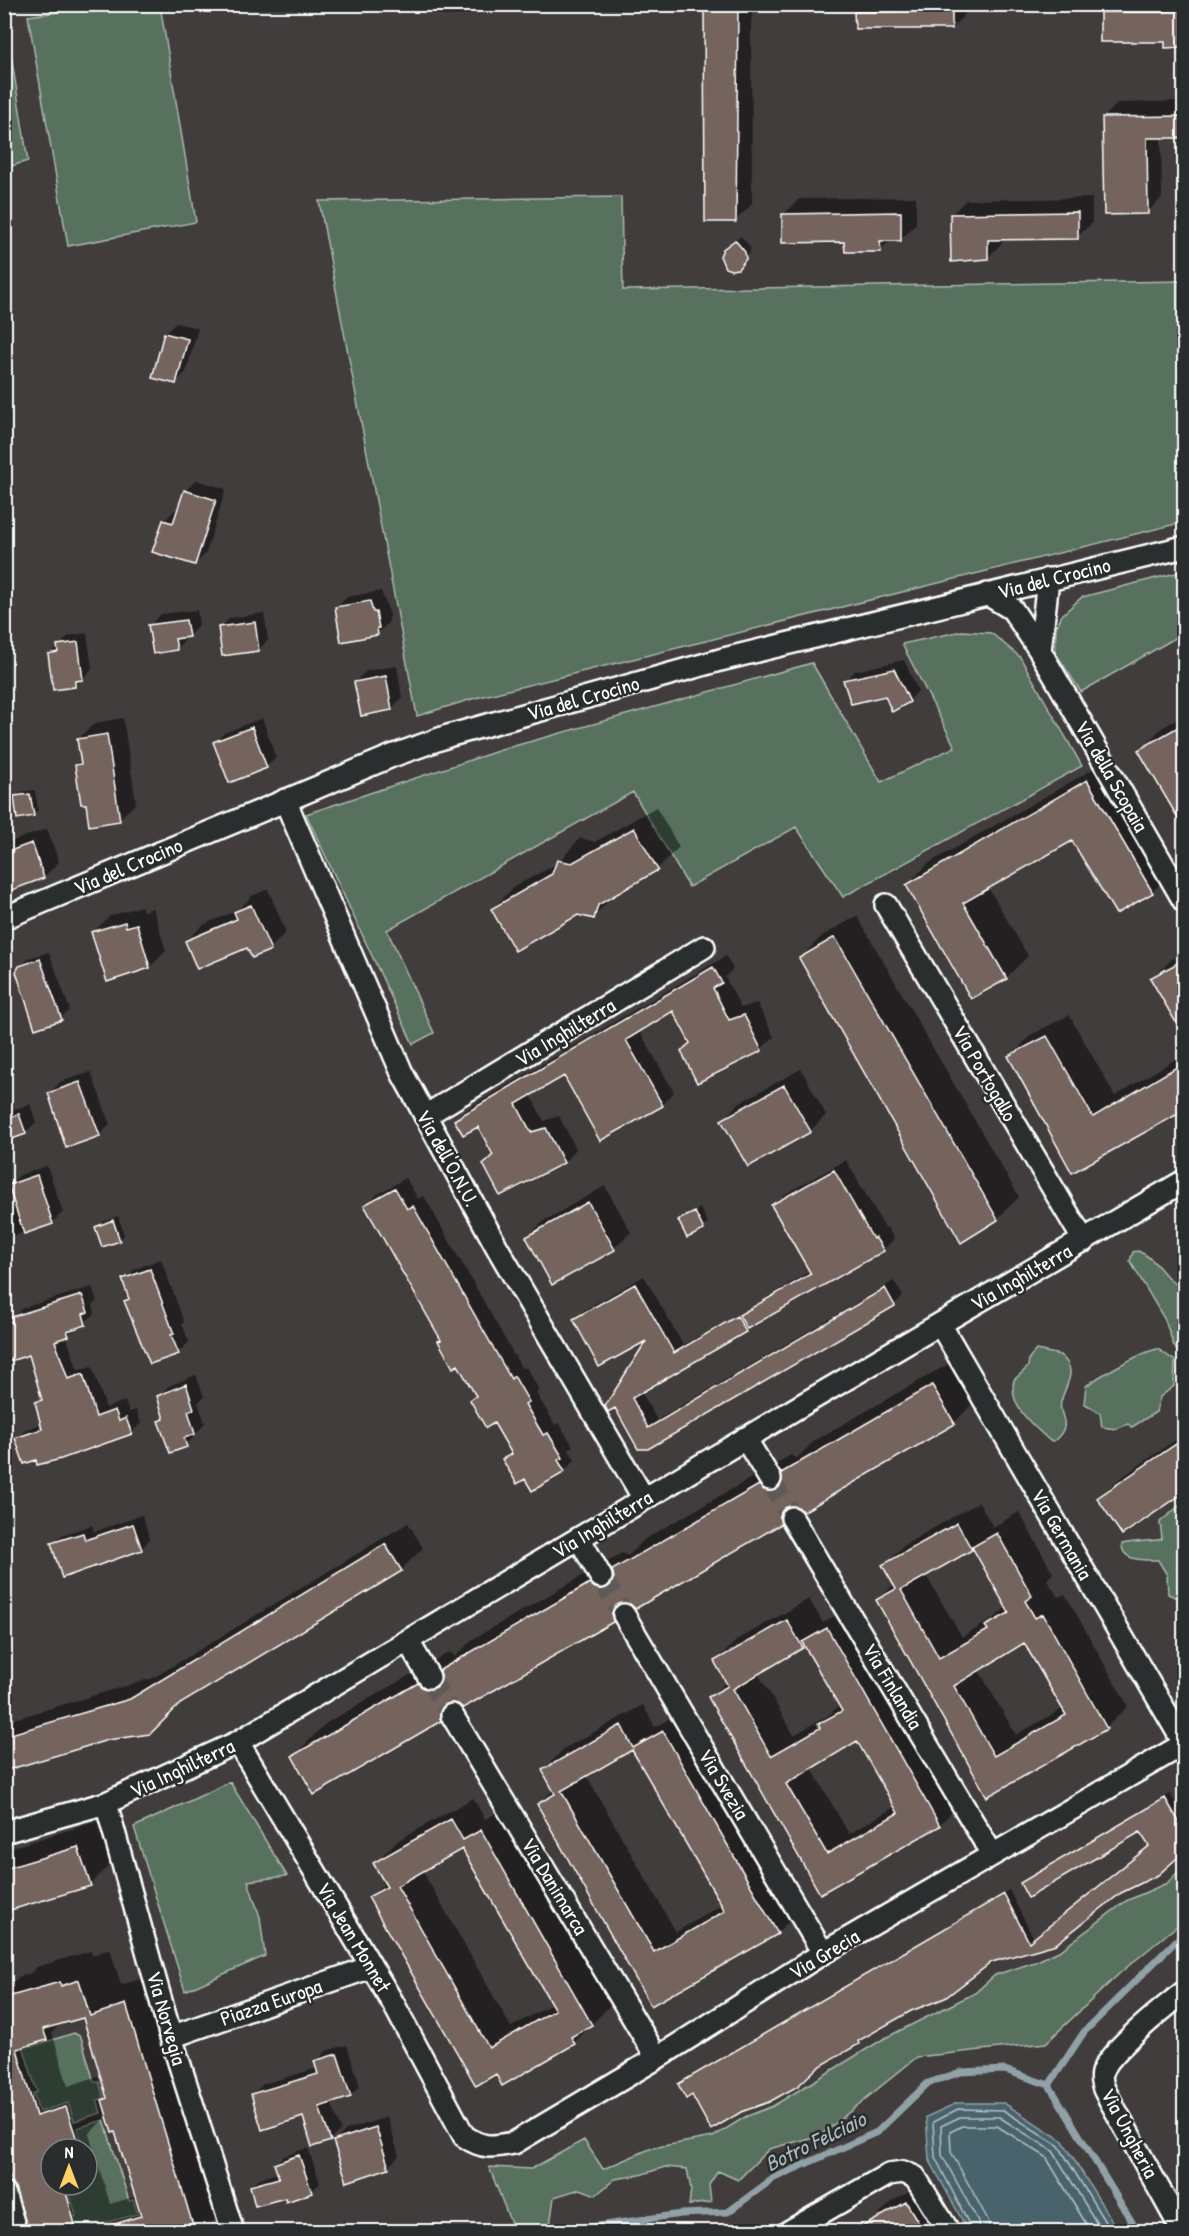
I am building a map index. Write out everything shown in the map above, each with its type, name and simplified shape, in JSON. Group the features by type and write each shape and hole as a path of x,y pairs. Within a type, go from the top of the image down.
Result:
{"street":[{"name":"Via del Crocino","path":"4,918 285,800 448,736 720,660 1185,547"},
{"path":"1040,651 1048,579"},
{"name":"Via della Scopaia","path":"987,594 1012,609 1040,651 1185,901"},
{"name":"Via dell'O.N.U.","path":"285,800 397,1063 498,1249 644,1499"},
{"name":"Via Portogallo","path":"886,905 1084,1241"},
{"name":"Via Inghilterra","path":"425,1116 704,947"},
{"name":"Via Inghilterra","path":"4,1832 106,1803 238,1742 745,1438 1185,1181"},
{"name":"Via Germania","path":"940,1324 1185,1744"},
{"path":"745,1438 770,1479"},
{"name":"Via Finlandia","path":"792,1518 993,1854"},
{"path":"579,1538 601,1577"},
{"name":"Via Svezia","path":"624,1615 824,1953"},
{"path":"408,1641 429,1677"},
{"name":"Via Danimarca","path":"452,1715 657,2058"},
{"name":"Via Jean Monnet","path":"238,1742 371,1966 464,2136"},
{"name":"Via Grecia","path":"464,2136 478,2145 495,2146 514,2143 657,2058 824,1953 1185,1744"},
{"name":"Via Norvegia","path":"106,1803 171,2037 233,2232"},
{"name":"Piazza Europa","path":"171,2037 371,1966"},
{"name":"Via Ungheria","path":"1184,2232 1107,2095 1102,2085 1102,2073 1108,2062 1142,2027 1185,1992"},
{"path":"788,2232 889,2174 903,2172 915,2176 949,2232"},
{"path":"4,2193 16,2232"}],"green space":[{"path":"111,5 160,5 196,222 68,246 28,16"},
{"path":"5,17 28,161 4,168"},
{"path":"621,197 623,290 1184,281 1184,522 472,699 417,716 319,201"},
{"path":"1184,571 1184,633 1081,692 1055,652 1056,628 1062,615 1082,597"},
{"path":"962,631 991,633 1020,657 1082,766 843,897 796,827 689,887 633,792 387,930 434,1033 413,1044 306,814 507,748 812,663 881,782 955,747 902,644"},
{"path":"1138,1251 1152,1260 1173,1282 1184,1288 1184,1363 1174,1346 1165,1320 1130,1261 1133,1252"},
{"path":"1158,1349 1175,1361 1174,1386 1160,1397 1156,1412 1132,1427 1128,1424 1116,1429 1102,1427 1100,1413 1084,1403 1086,1386 1121,1364"},
{"path":"1036,1350 1060,1355 1066,1361 1070,1372 1060,1407 1064,1420 1063,1429 1054,1441 1050,1441 1023,1415 1013,1390 1014,1380 1028,1367 1029,1358"},
{"path":"1180,1505 1184,1506 1184,1601 1168,1594 1167,1575 1158,1560 1141,1560 1130,1557 1125,1554 1122,1544 1162,1539 1160,1522"},
{"path":"230,1782 287,1876 248,1881 260,1917 265,1956 185,1991 134,1827"},
{"path":"1184,1866 1184,1920 1120,1973 1046,2043 917,2057 821,2135 769,2149 738,2180 718,2171 709,2185 711,2202 689,2205 691,2189 687,2169 665,2167 640,2175 615,2179 596,2195 580,2189 554,2197 550,2226 540,2231 514,2231 489,2167 531,2169 584,2140 603,2169 652,2148 713,2137 745,2117 773,2106 885,2038 975,1993 995,1975 1035,1962 1061,1950 1126,1901 1167,1883"},
{"path":"74,2033 81,2037 94,2082 99,2082 104,2098 97,2100 101,2113 74,2121 68,2103 39,2112 33,2094 37,2092 22,2043 31,2040 33,2046"},
{"path":"104,2120 129,2201 133,2200 138,2214 75,2231 70,2218 76,2216 70,2197 99,2197 99,2137 79,2137 77,2128"}],"water":[{"path":"957,2103 1004,2103 1063,2141 1118,2231 968,2231 929,2159 926,2117"}],"building":[{"path":"704,4 738,4 736,222 705,222"},
{"path":"1165,4 1185,4 1185,47 1165,48 1165,42 1100,42 1100,12 1165,12"},
{"path":"952,11 952,29 855,29 854,12"},
{"path":"1185,116 1185,138 1147,138 1148,214 1104,215 1102,117"},
{"path":"901,212 901,241 880,241 881,252 845,252 844,242 782,243 782,214"},
{"path":"1078,212 1078,239 988,240 988,259 951,262 950,214"},
{"path":"735,240 745,252 746,259 738,269 731,270 725,268 720,256 723,249"},
{"path":"164,333 188,339 176,384 152,378"},
{"path":"184,490 216,500 195,565 152,552 163,520 173,523"},
{"path":"370,601 373,612 376,612 378,635 341,642 335,607"},
{"path":"186,620 189,637 175,639 177,650 153,654 148,625"},
{"path":"255,622 259,651 222,656 218,627"},
{"path":"78,642 83,680 75,681 75,687 53,690 48,654 58,652 57,645"},
{"path":"894,669 910,702 892,712 885,696 851,704 843,680"},
{"path":"386,676 392,710 361,716 354,682"},
{"path":"1185,723 1185,830 1138,750"},
{"path":"252,727 267,768 229,783 213,742"},
{"path":"107,734 120,821 89,826 86,804 81,804 75,765 81,764 77,739"},
{"path":"1087,780 1153,893 1116,914 1072,841 963,903 1007,979 971,999 906,885"},
{"path":"30,794 34,816 17,819 14,796"},
{"path":"634,828 658,870 598,905 594,919 578,915 515,951 491,909 552,874 557,860 572,863"},
{"path":"32,843 44,878 4,893 4,853"},
{"path":"251,905 271,950 252,958 247,948 197,969 185,941 237,919 234,912"},
{"path":"125,922 126,927 137,924 150,968 107,982 91,932"},
{"path":"835,937 998,1220 961,1243 799,958"},
{"path":"40,959 62,1020 35,1029 16,972 19,966"},
{"path":"1185,959 1185,1038 1150,978"},
{"path":"713,967 722,983 713,988 729,1020 744,1015 762,1051 697,1083 681,1051 690,1043 673,1011 626,1040 663,1106 600,1141 564,1076 516,1104 531,1132 546,1128 564,1163 500,1196 483,1164 493,1155 478,1127 463,1135 454,1120"},
{"path":"1047,1036 1093,1117 1185,1062 1185,1110 1072,1173 1008,1056"},
{"path":"80,1082 100,1136 66,1148 48,1093"},
{"path":"784,1085 811,1132 748,1167 721,1120"},
{"path":"19,1114 26,1134 4,1142 4,1119"},
{"path":"834,1170 873,1239 875,1237 884,1251 747,1329 739,1315 811,1274 771,1205"},
{"path":"37,1175 53,1224 24,1234 8,1185"},
{"path":"395,1188 407,1209 413,1206 511,1379 514,1376 529,1402 525,1404 543,1435 548,1433 563,1458 558,1460 565,1472 532,1491 525,1479 517,1484 502,1459 512,1454 494,1423 486,1428 470,1400 476,1396 458,1365 453,1368 438,1341 441,1340 364,1205"},
{"path":"588,1202 615,1250 552,1285 526,1237"},
{"path":"695,1212 704,1230 687,1238 678,1220"},
{"path":"113,1220 120,1241 102,1247 95,1227"},
{"path":"150,1269 179,1354 150,1364 124,1301 129,1299 122,1279"},
{"path":"635,1284 674,1353 737,1316 746,1332 632,1398 648,1428 885,1288 895,1306 648,1449 638,1449 615,1408 608,1412 605,1406 646,1341 599,1367 573,1319"},
{"path":"82,1295 88,1312 83,1314 86,1325 67,1331 69,1336 55,1341 68,1379 83,1374 96,1417 115,1410 119,1421 126,1418 132,1434 61,1459 37,1465 36,1460 24,1464 15,1438 42,1429 35,1402 42,1400 29,1355 4,1363 4,1323 12,1321 11,1317"},
{"path":"186,1384 194,1409 188,1411 195,1434 184,1438 187,1447 170,1453 158,1421 164,1419 157,1396"},
{"path":"932,1385 955,1424 803,1512 798,1507 786,1507 781,1512 781,1524 635,1609 630,1604 618,1604 613,1609 613,1622 463,1708 458,1704 446,1704 441,1709 441,1721 314,1795 292,1756 418,1683 423,1688 435,1688 440,1683 440,1670 590,1583 600,1590 608,1588 614,1578 612,1570 759,1485 764,1490 776,1490 781,1485 781,1473"},
{"path":"1185,1438 1185,1492 1122,1535 1097,1498"},
{"path":"957,1523 972,1550 901,1590 939,1658 988,1630 985,1626 1009,1613 972,1547 997,1533 1032,1596 1025,1601 1035,1618 1043,1614 1107,1729 987,1797 876,1600 896,1589 882,1565","holes":["1024,1643 1066,1715 994,1756 954,1686"]},
{"path":"133,1524 142,1550 62,1578 51,1543 83,1533 85,1540"},
{"path":"385,1544 402,1571 180,1704 150,1734 108,1740 4,1771 4,1736 130,1699"},
{"path":"787,1620 803,1648 733,1689 771,1756 820,1728 818,1724 842,1711 802,1642 827,1628 940,1826 820,1894 708,1697 728,1686 714,1661","holes":["857,1741 898,1813 827,1854 786,1784"]},
{"path":"621,1725 633,1748 663,1731 778,1934 651,2006 537,1804 555,1794 542,1770","holes":["632,1750 725,1911 654,1952 561,1791"]},
{"path":"1165,1798 1185,1832 1185,1851 1158,1875 1121,1893 1056,1944 992,1962 945,1998 911,2011 858,2041 859,2044 817,2068 798,2086 769,2102 741,2112 711,2130 692,2095 686,2099 678,2084 1004,1894 1029,1942 1149,1846 1140,1832 1028,1898 1020,1883"},
{"path":"451,1819 463,1840 481,1830 592,2025 571,2037 575,2044 502,2086 496,2074 476,2086 368,1897 387,1887 373,1863","holes":["462,1849 555,2010 489,2048 397,1886"]},
{"path":"78,1847 91,1886 4,1912 4,1869"},
{"path":"79,1980 90,2016 126,2004 195,2232 105,2232 104,2227 141,2216 115,2132 112,2133 102,2100 107,2098 83,2018 43,2029 47,2040 17,2049 36,2116 66,2107 76,2137 39,2137 39,2197 67,2197 77,2232 28,2232 4,2160 4,1998 60,1982 61,1986"},
{"path":"337,2054 351,2097 319,2107 331,2141 312,2147 303,2117 262,2130 251,2094 318,2074 314,2061"},
{"path":"376,2127 389,2168 347,2182 333,2141"},
{"path":"299,2155 312,2193 286,2202 285,2198 255,2206 250,2186 279,2178 274,2164"},
{"path":"906,2202 924,2232 853,2232"}],"waterway":[{"path":"1049,2085 1084,2032 1184,1933"},
{"name":"Botro Felciaio","path":"556,2232 681,2214 728,2212 774,2178 877,2132 928,2083 961,2072 1005,2070 1049,2085 1138,2232"}],"tunnel":[{"path":"770,1479 792,1518"},
{"path":"601,1577 624,1615"},
{"path":"429,1677 452,1715"}]}
